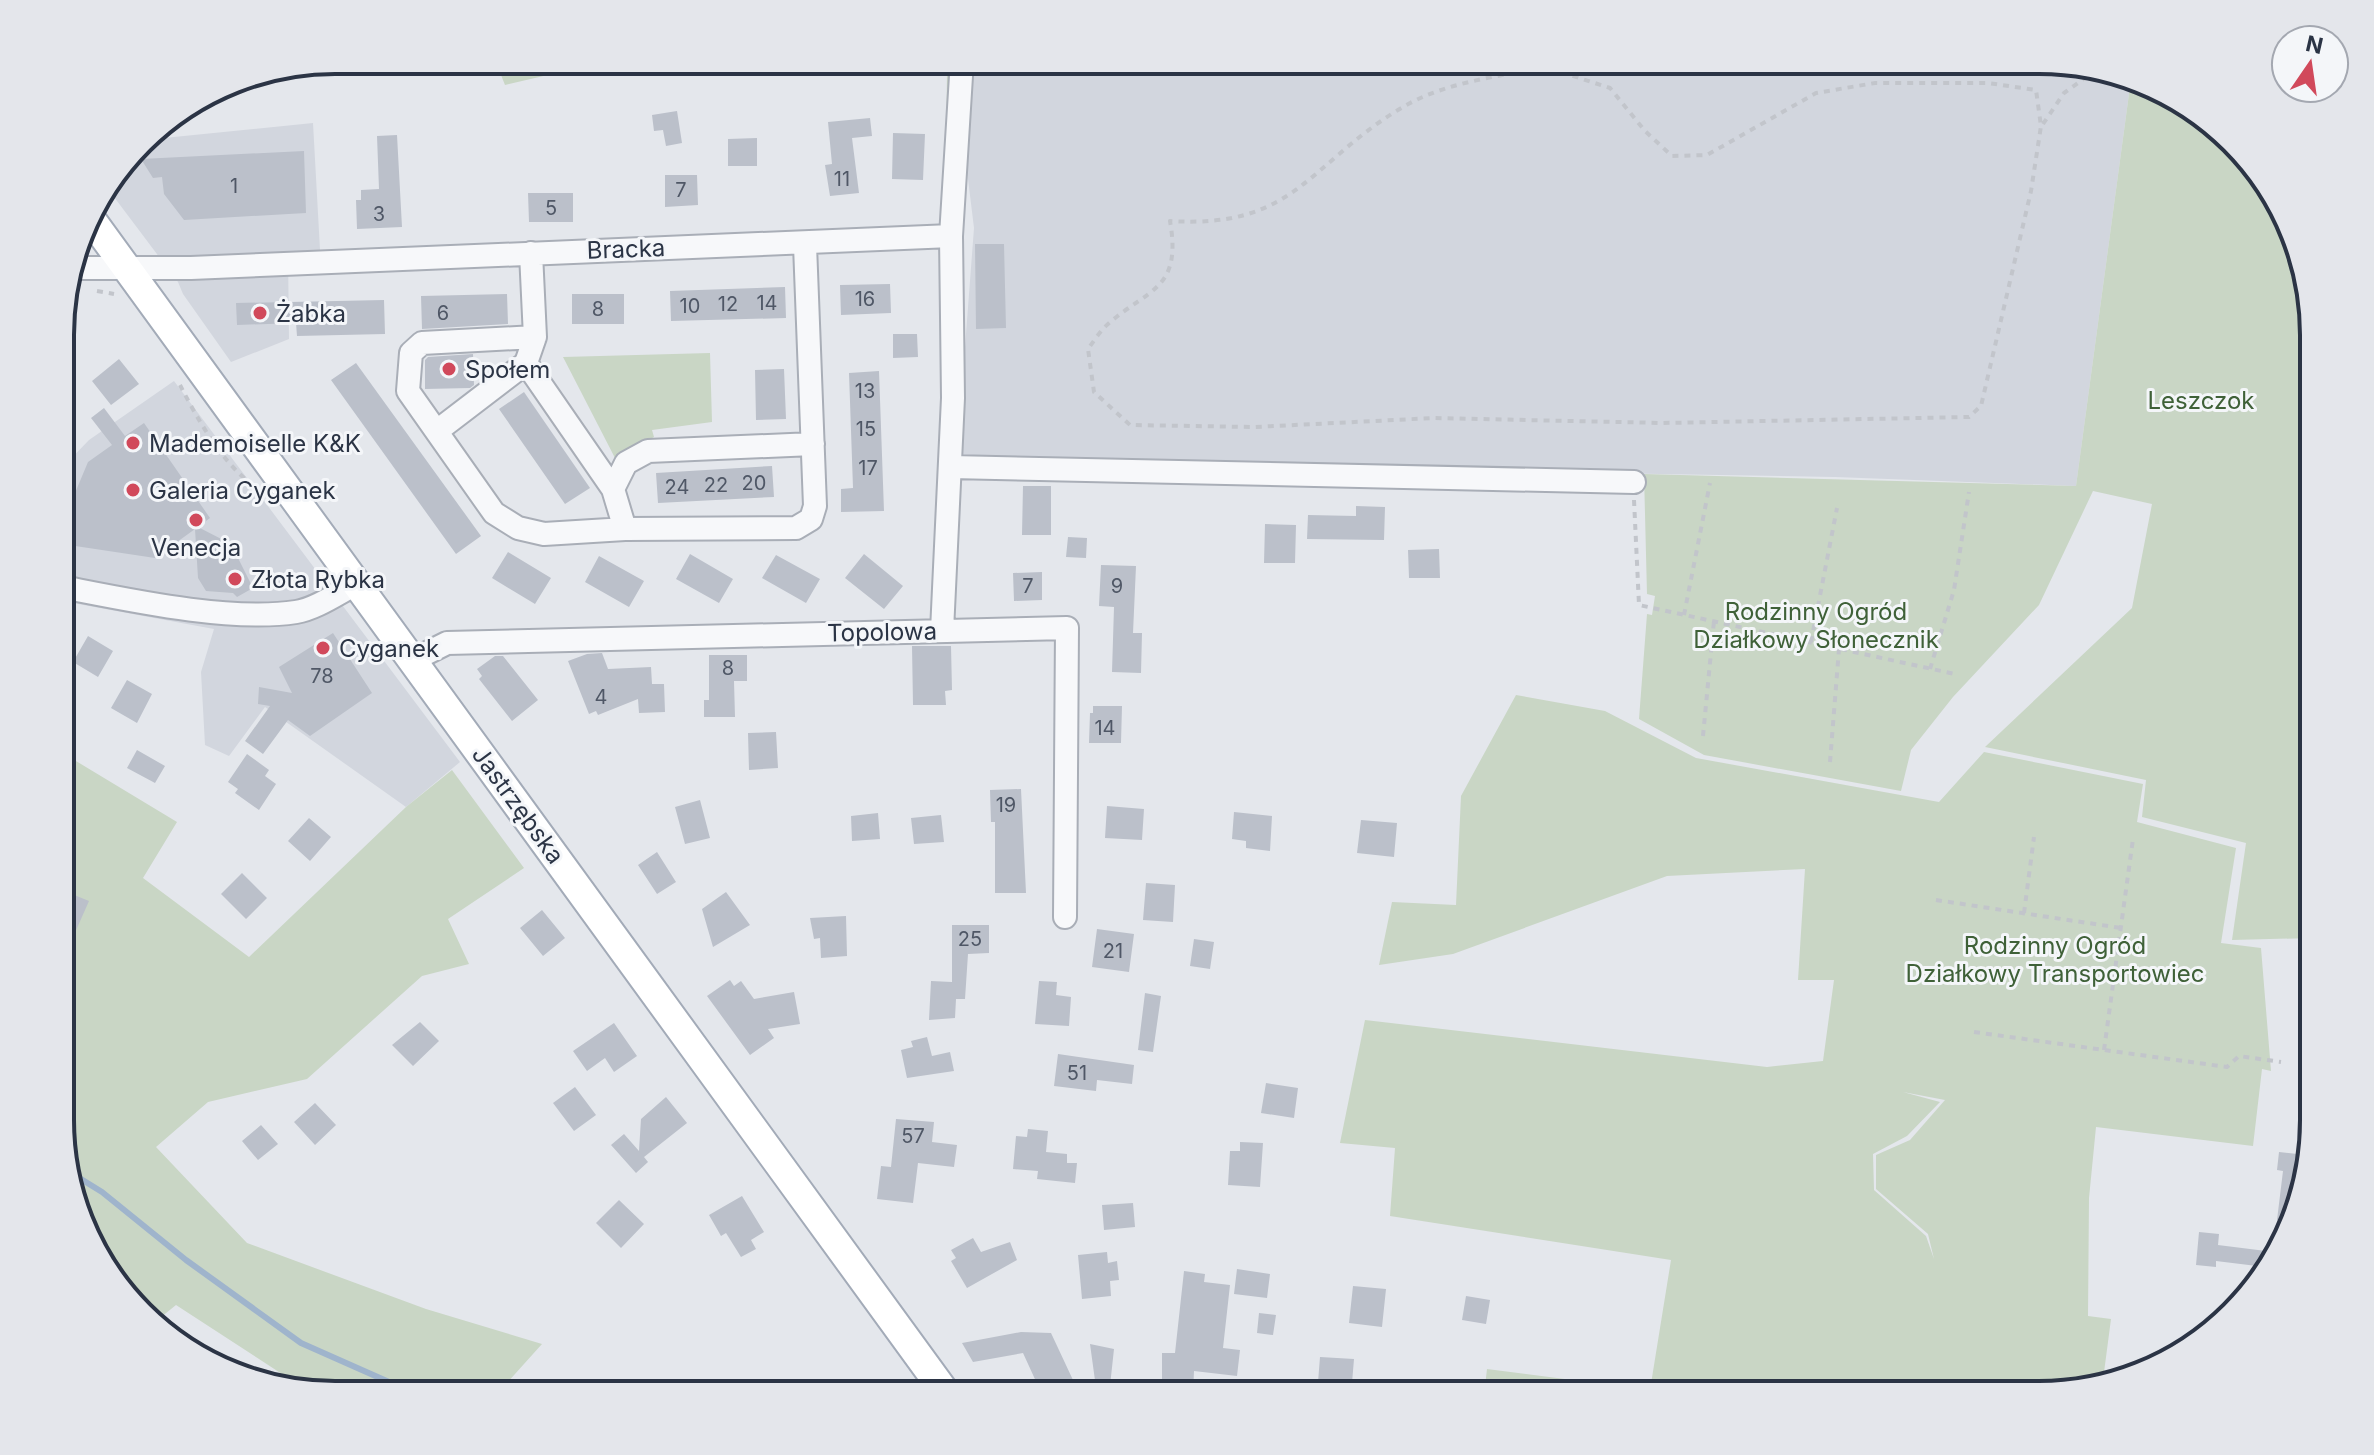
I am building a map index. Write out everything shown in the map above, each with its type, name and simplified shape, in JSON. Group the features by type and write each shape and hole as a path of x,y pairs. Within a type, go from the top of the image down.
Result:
{"main road":[{"name":"Jastrzębska","path":"97,228 937,1381"}],"street":[{"path":"942,631 951,467 951,236 961,74"},
{"name":"Bracka","path":"83,268 191,268 805,245 951,236"},
{"path":"535,337 422,343 411,353 408,391 494,513 518,528 544,534 625,529 796,528 811,519 815,506 805,245"},
{"path":"437,431 526,363 535,337 531,253"},
{"path":"526,363 613,489 625,529"},
{"path":"613,489 626,463 648,451 813,444"},
{"path":"951,467 1634,482"},
{"path":"74,589 245,612 299,612 358,583"},
{"name":"Topolowa","path":"413,660 447,643 1067,628 1065,917"}],"path":[{"path":"1511,74 1432,93 1398,110 1362,135 1304,186 1254,213 1209,224 1170,221 1175,249 1158,290 1106,325 1088,349 1094,392 1130,425 1255,427 1434,418 1663,423 1969,417 1981,406 2028,205 2041,126 2036,90 1988,83 1875,83 1816,93 1707,155 1672,156 1645,131 1610,88 1567,74"},
{"path":"2041,126 2064,93 2084,78"},
{"path":"1634,482 1639,605 1955,674"},
{"path":"1684,615 1710,483"},
{"path":"1930,669 1954,590 1969,492"},
{"path":"1811,642 1837,508"},
{"path":"1703,736 1714,621"},
{"path":"1830,762 1839,649"},
{"path":"2024,913 2034,837"},
{"path":"2104,1050 2133,839"},
{"path":"1936,900 2121,928"},
{"path":"1974,1032 2227,1067 2239,1056 2281,1062"}],"shaded area":[{"path":"968,74 2039,74 2073,76 2106,83 2129,91 2076,486 1835,477 967,462 957,453 974,228 962,130"},
{"path":"313,123 320,250 288,252 289,339 231,362 183,294 178,282 114,197 139,163 164,138"},
{"path":"174,381 460,762 406,807 265,707 229,756 205,745 201,672 214,629 74,603 74,456 89,440"}],"green space":[{"path":"501,74 552,74 505,85"},
{"path":"947,74 967,74 946,157"},
{"path":"2129,91 2169,109 2198,128 2246,176 2280,235 2295,284 2299,318 2299,938 2232,940 2246,843 2142,817 2146,780 1985,747 2132,608 2152,504 2093,491 2039,605 1953,697 1911,750 1901,791 1704,755 1639,719 1647,614 1652,615 1655,596 1647,594 1644,474 2076,486"},
{"path":"710,353 712,422 652,430 654,437 615,458 563,357"},
{"name":"Rodzinny Ogród Działkowy Transportowiec","path":"1516,695 1605,711 1696,758 1939,802 1984,752 2143,784 2137,822 2236,848 2221,943 2261,948 2271,1071 2262,1069 2253,1146 2096,1127 2089,1198 2088,1316 2111,1319 2104,1372 2056,1380 1652,1380 1671,1260 1390,1216 1395,1148 1340,1143 1365,1020 1767,1067 1823,1061 1834,980 1798,980 1805,869 1667,876 1453,954 1379,965 1392,902 1456,905 1461,796","holes":["1903,1092 1945,1100 1910,1140 1876,1155 1876,1189 1928,1234 1934,1259 1926,1236 1874,1190 1873,1154 1907,1136 1940,1102"]},
{"path":"74,760 177,822 143,878 249,957 406,807 452,770 524,868 448,919 469,964 422,976 307,1079 208,1102 156,1147 247,1243 426,1309 542,1344 509,1381 301,1379 284,1375 176,1305 163,1316 118,1265 94,1220 76,1154"},
{"path":"1487,1369 1575,1380 1486,1380"}],"building":[{"path":"677,111 682,143 666,146 663,130 654,131 652,115"},
{"path":"870,118 872,136 852,138 859,193 830,196 825,165 832,164 828,122"},
{"path":"893,133 925,134 923,180 892,179"},
{"path":"397,135 402,227 357,229 356,200 361,200 361,190 379,189 377,136"},
{"path":"757,138 757,166 728,166 728,139"},
{"path":"304,151 306,213 184,220 164,194 162,177 153,178 143,159"},
{"path":"665,175 697,175 698,205 665,207"},
{"path":"528,193 573,193 573,222 529,222"},
{"path":"975,244 1004,244 1006,328 976,329"},
{"path":"890,284 891,313 841,315 840,285"},
{"path":"785,287 786,318 671,321 670,291"},
{"path":"507,294 508,324 422,329 421,296"},
{"path":"572,294 624,294 624,324 572,324"},
{"path":"384,300 385,334 297,336 296,323 237,325 236,303"},
{"path":"893,334 917,334 918,357 893,358"},
{"path":"473,354 474,385 470,388 425,389 425,360 428,357"},
{"path":"119,359 139,384 111,405 92,381"},
{"path":"356,363 481,536 456,554 331,380"},
{"path":"784,369 786,419 756,420 755,370"},
{"path":"879,371 884,511 841,512 841,489 853,488 849,373"},
{"path":"524,392 590,488 565,504 499,409"},
{"name":"Galeria Cyganek","path":"104,408 125,436 144,423 210,518 198,527 231,544 253,588 237,597 233,593 206,591 198,578 195,529 155,558 74,546 74,495 88,462 112,445 91,418"},
{"path":"772,466 774,497 658,503 656,473"},
{"path":"1023,486 1051,486 1051,535 1022,535"},
{"path":"1356,506 1385,507 1384,540 1307,539 1308,515 1356,516"},
{"path":"1265,524 1296,525 1295,563 1264,563"},
{"path":"1068,537 1087,538 1086,558 1066,557"},
{"path":"1439,549 1440,578 1409,578 1408,550"},
{"path":"508,552 551,578 535,604 492,578"},
{"path":"690,554 733,579 719,603 676,579"},
{"path":"864,554 903,586 884,609 845,578"},
{"path":"776,555 820,579 806,603 762,578"},
{"path":"599,556 644,581 629,607 585,582"},
{"path":"1101,565 1136,566 1133,633 1142,633 1141,673 1112,672 1114,607 1099,606"},
{"path":"1042,572 1042,600 1014,601 1013,573"},
{"path":"333,633 372,693 310,736 288,720 263,754 245,741 270,706 258,704 259,687 292,693 279,667"},
{"path":"88,636 113,651 98,677 74,660"},
{"path":"912,646 951,646 952,690 945,691 946,705 913,705"},
{"path":"602,653 608,669 651,667 652,684 664,684 665,712 639,713 638,699 598,715 596,711 589,714 568,661 587,654"},
{"path":"709,655 747,655 747,681 734,681 735,717 704,717 704,700 709,700"},
{"path":"495,656 503,656 538,700 512,721 479,679 482,676 477,669"},
{"path":"127,680 152,694 137,723 111,708"},
{"path":"1093,706 1122,706 1121,743 1089,743"},
{"path":"776,732 778,768 749,770 748,733"},
{"path":"137,750 165,766 155,783 127,768"},
{"path":"247,754 269,770 265,776 276,784 259,810 235,793 238,789 228,782"},
{"path":"1021,789 1026,893 995,893 995,822 991,822 990,790"},
{"path":"700,800 710,838 685,844 675,807"},
{"path":"1107,806 1144,809 1142,840 1105,838"},
{"path":"1234,812 1272,816 1270,851 1246,848 1246,841 1232,839"},
{"path":"878,813 880,839 852,841 851,816"},
{"path":"941,815 944,842 914,844 911,818"},
{"path":"309,818 331,837 310,861 288,841"},
{"path":"1361,820 1397,823 1394,857 1357,853"},
{"path":"657,852 676,882 657,894 638,865"},
{"path":"242,873 267,898 246,919 221,894"},
{"path":"1146,883 1175,885 1173,922 1143,920"},
{"path":"726,892 750,925 713,947 702,909"},
{"path":"74,895 89,901 74,935"},
{"path":"542,910 565,938 543,956 520,928"},
{"path":"846,916 847,956 821,958 820,938 814,939 810,918"},
{"path":"952,925 989,925 989,953 968,954 965,999 956,999 955,1018 929,1020 931,981 952,982"},
{"path":"1097,929 1134,934 1129,972 1092,967"},
{"path":"1194,939 1214,942 1210,969 1190,966"},
{"path":"730,980 734,986 741,981 754,999 794,992 800,1024 768,1029 774,1038 750,1055 707,996"},
{"path":"1039,981 1057,982 1056,995 1071,997 1069,1026 1035,1024"},
{"path":"1145,993 1161,996 1153,1052 1138,1050"},
{"path":"420,1022 439,1041 413,1066 392,1045"},
{"path":"614,1023 637,1056 614,1072 605,1058 587,1071 573,1051"},
{"path":"927,1037 932,1056 950,1052 954,1071 907,1078 901,1050 913,1047 911,1041"},
{"path":"1058,1054 1134,1065 1132,1084 1097,1080 1096,1091 1054,1086"},
{"path":"1266,1083 1298,1088 1294,1118 1261,1113"},
{"path":"575,1087 596,1115 574,1131 553,1103"},
{"path":"666,1097 687,1123 644,1157 648,1162 636,1173 611,1145 624,1134 639,1151 641,1119"},
{"path":"315,1103 336,1125 315,1145 294,1122"},
{"path":"896,1119 934,1122 932,1142 957,1145 954,1167 918,1163 913,1203 877,1199 881,1166 891,1167"},
{"path":"261,1125 278,1144 258,1160 242,1141"},
{"path":"1028,1129 1048,1131 1046,1152 1067,1154 1067,1163 1077,1163 1075,1183 1037,1179 1038,1171 1013,1169 1016,1136 1027,1137"},
{"path":"1240,1142 1263,1143 1260,1187 1228,1185 1230,1151 1240,1151"},
{"path":"2279,1152 2297,1154 2295,1171 2279,1221 2283,1171 2277,1170"},
{"path":"742,1196 764,1232 751,1240 756,1249 741,1257 726,1233 721,1236 709,1215"},
{"path":"619,1200 644,1224 621,1248 596,1223"},
{"path":"1133,1203 1135,1227 1104,1230 1102,1205"},
{"path":"2199,1232 2219,1234 2218,1245 2264,1251 2255,1266 2216,1261 2216,1267 2196,1265"},
{"path":"973,1238 981,1252 1010,1242 1017,1260 967,1288 951,1261 956,1258 951,1250"},
{"path":"1107,1252 1108,1263 1117,1261 1119,1280 1110,1281 1111,1296 1082,1299 1078,1255"},
{"path":"1237,1269 1270,1274 1267,1298 1234,1294"},
{"path":"1184,1271 1205,1274 1204,1282 1230,1285 1223,1348 1240,1350 1237,1376 1194,1371 1194,1381 1162,1381 1162,1353 1175,1353"},
{"path":"1353,1286 1386,1289 1382,1327 1349,1323"},
{"path":"1466,1296 1490,1300 1486,1324 1462,1320"},
{"path":"1259,1313 1276,1315 1273,1335 1257,1333"},
{"path":"1021,1332 1051,1333 1073,1381 1036,1381 1023,1353 973,1362 962,1343"},
{"path":"1090,1344 1114,1349 1111,1381 1095,1381"},
{"path":"1320,1357 1354,1359 1352,1380 1318,1380"}],"waterway":[{"path":"81,1179 301,1343 387,1381"}],"place":[{"name":"Żabka","path":"260,313"},
{"name":"Społem","path":"449,369"},
{"name":"Mademoiselle K&K","path":"133,443"},
{"name":"Galeria Cyganek","path":"133,490"},
{"name":"Venecja","path":"196,520"},
{"name":"Złota Rybka","path":"235,579"},
{"name":"Cyganek","path":"323,648"}],"park label":[{"name":"Leszczok","path":"2201,400"},
{"name":"Rodzinny Ogród Działkowy Słonecznik","path":"1816,625"}]}
